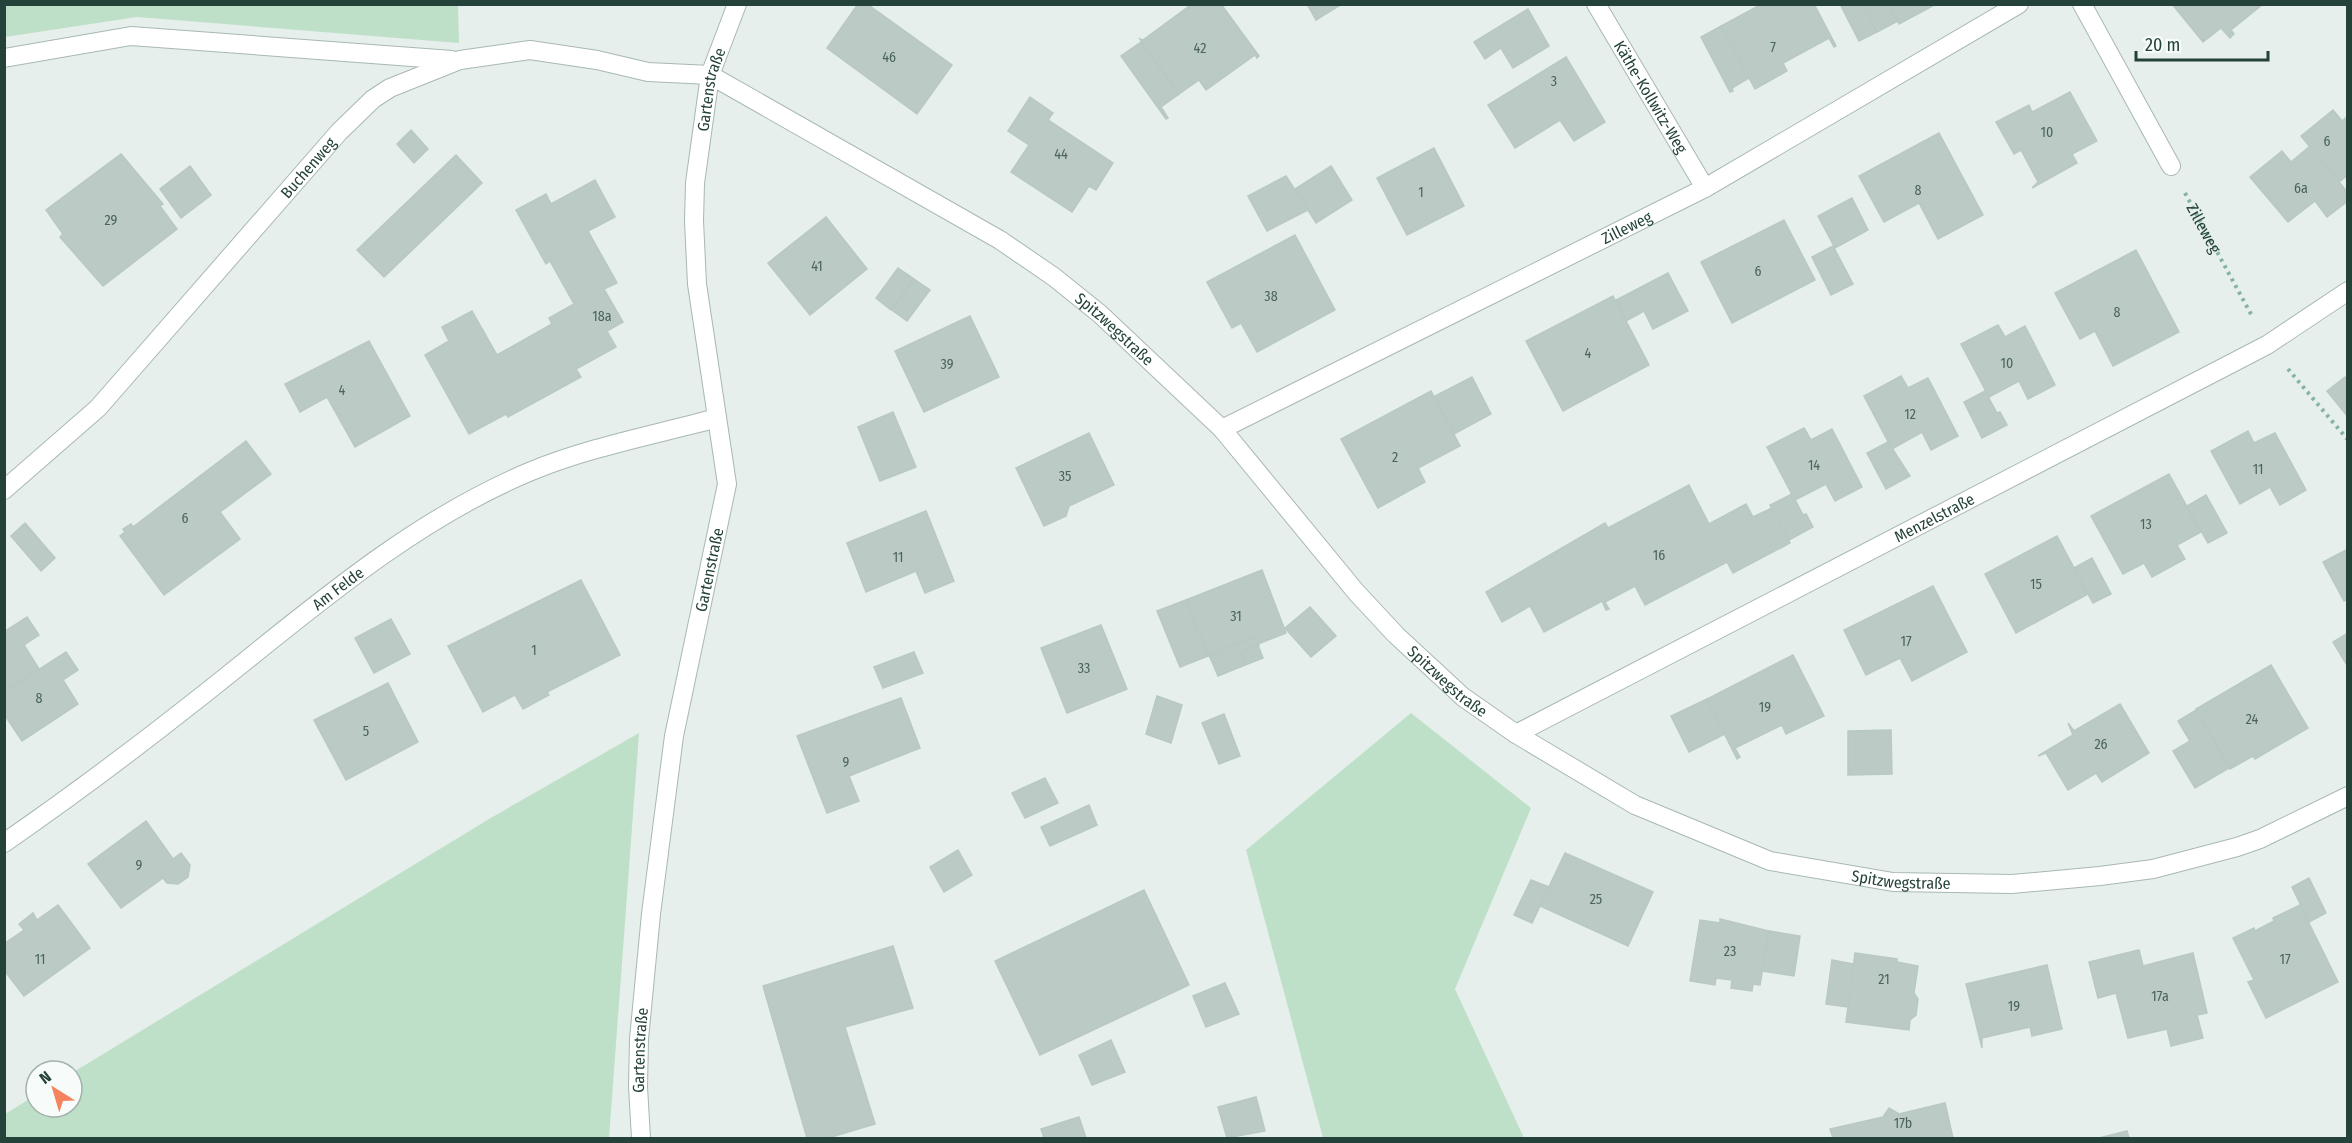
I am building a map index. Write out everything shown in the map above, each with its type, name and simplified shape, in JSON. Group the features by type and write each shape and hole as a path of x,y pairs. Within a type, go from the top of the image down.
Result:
{"street":[{"name":"Gartenstraße","path":"641,1138 638,1087 639,1039 651,914 674,736 727,484 697,284 694,221 695,183 710,75 737,4"},
{"name":"Käthe-Kollwitz-Weg","path":"1596,4 1705,188"},
{"name":"Zilleweg","path":"1222,429 1705,188 2019,4"},
{"path":"2082,4 2171,166"},
{"path":"4,58 131,36 460,60"},
{"name":"Buchenweg","path":"4,490 98,408 339,132 373,99 407,80 460,60 530,50 597,60 648,72 710,75"},
{"name":"Spitzwegstraße","path":"710,75 1000,240 1054,277 1100,314 1222,429 1356,592 1388,626 1463,697 1516,734 1635,805 1770,861 1893,882 2012,884 2153,869 2260,839 2348,796"},
{"name":"Menzelstraße","path":"1516,734 2268,345 2348,291"},
{"name":"Am Felde","path":"4,843 87,784 335,590 448,513 528,473 567,458 717,418"}],"path":[{"name":"Zilleweg","path":"2171,166 2268,345 2348,440"}],"green space":[{"path":"5,5 458,5 459,43 137,17 5,37"},
{"path":"1411,713 1531,808 1455,989 1524,1138 1323,1138 1246,850"},
{"path":"639,733 609,1138 5,1138 5,1114 24,1102 24,1119 84,1119 84,1066 489,819"}],"building":[{"path":"858,4 867,4 952,65 917,114 827,48"},
{"path":"1192,4 1221,4 1259,56 1257,58 1255,55 1206,90 1199,80 1179,94 1140,39 1143,40"},
{"path":"1307,4 1342,4 1316,20"},
{"path":"1762,4 1814,4 1836,46 1834,47 1829,38 1783,63 1787,71 1755,89 1721,26"},
{"path":"1840,4 1863,4 1877,32 1859,41"},
{"path":"1863,4 1889,4 1898,21 1877,32"},
{"path":"1889,4 1936,4 1899,24"},
{"path":"2172,4 2263,4 2231,30 2234,34 2230,38 2221,28 2203,42"},
{"path":"1528,9 1549,46 1513,68 1501,48 1485,59 1474,42"},
{"path":"1721,26 1749,78 1732,88 1733,91 1730,92 1701,37"},
{"path":"1141,42 1179,94 1161,107 1168,118 1166,119 1121,56"},
{"path":"1566,57 1605,122 1574,141 1560,120 1515,148 1488,105"},
{"path":"2070,92 2097,141 2072,154 2077,163 2032,188 2038,182 2021,150 2014,154 1996,122 2029,105 2032,112"},
{"path":"1030,97 1053,113 1048,120 1113,163 1096,190 1089,186 1072,212 1011,172 1029,145 1008,131"},
{"path":"2333,110 2342,121 2348,116 2348,175 2339,182 2301,136"},
{"path":"411,130 428,149 414,163 397,144"},
{"path":"1939,133 1983,215 1938,239 1919,203 1884,222 1859,176"},
{"path":"2310,146 2348,193 2348,201 2327,217 2315,201 2288,222 2250,177 2282,151 2291,162"},
{"path":"1434,148 1464,206 1407,235 1377,178"},
{"path":"121,154 163,204 160,206 177,229 103,286 60,237 63,234 46,210"},
{"path":"456,155 482,183 384,277 357,250"},
{"path":"190,166 211,195 181,218 160,189"},
{"path":"1331,166 1352,200 1316,223 1295,189"},
{"path":"1286,176 1308,210 1267,231 1248,196"},
{"path":"595,180 615,217 588,231 617,283 604,289 623,322 607,331 616,347 576,369 581,377 508,417 506,414 469,434 425,355 449,341 442,327 472,311 497,355 552,324 549,318 574,304 550,261 546,264 516,210 546,194 551,204"},
{"path":"1852,198 1868,230 1835,248 1818,216"},
{"path":"826,217 867,269 810,315 768,263"},
{"path":"1784,220 1815,280 1732,323 1701,262"},
{"path":"1295,235 1335,310 1257,352 1241,323 1232,328 1207,282"},
{"path":"1833,246 1853,284 1831,295 1812,257"},
{"path":"2136,250 2179,332 2113,366 2095,331 2080,339 2055,293"},
{"path":"898,268 914,279 891,310 876,298"},
{"path":"1668,273 1688,311 1653,329 1644,311 1626,321 1616,300"},
{"path":"914,279 930,290 907,321 892,310"},
{"path":"1613,296 1649,365 1563,411 1526,341"},
{"path":"970,316 999,377 924,412 895,351"},
{"path":"1998,325 2005,337 2025,326 2055,385 2028,399 2019,381 1989,397 1961,344"},
{"path":"369,341 410,416 355,447 327,397 300,412 285,384"},
{"path":"1901,376 1908,388 1928,378 1958,436 1931,450 1922,432 1892,449 1864,396"},
{"path":"1472,377 1491,414 1454,434 1435,396"},
{"path":"2345,377 2348,380 2348,417 2327,391"},
{"path":"1431,391 1460,446 1418,468 1425,482 1378,508 1341,439"},
{"path":"1985,391 1997,413 2000,412 2007,425 1982,438 1964,402"},
{"path":"893,412 916,467 880,481 858,427"},
{"path":"1804,428 1811,440 1832,429 1862,487 1835,501 1826,484 1795,500 1767,447"},
{"path":"2248,431 2254,443 2275,433 2306,490 2280,505 2270,487 2240,504 2211,451"},
{"path":"1089,433 1114,485 1069,506 1066,516 1044,526 1016,468"},
{"path":"246,441 271,474 220,512 240,539 164,595 120,536 125,532 123,529 131,524 133,527"},
{"path":"1888,442 1910,476 1886,489 1867,453"},
{"path":"2169,474 2201,532 2177,545 2185,559 2152,577 2144,563 2123,574 2091,516"},
{"path":"1689,485 1709,524 1746,504 1753,517 1772,508 1790,543 1733,573 1727,562 1645,605 1635,586 1605,602 1609,609 1606,610 1602,601 1544,632 1530,606 1502,622 1486,592 1605,523 1608,528"},
{"path":"1792,494 1803,515 1806,514 1813,527 1789,540 1770,505"},
{"path":"2206,495 2227,533 2208,543 2187,506"},
{"path":"926,511 954,581 925,593 916,571 866,592 847,543"},
{"path":"25,523 55,558 41,571 11,536"},
{"path":"2057,536 2088,594 2016,633 1985,574"},
{"path":"2348,549 2348,599 2344,601 2323,562"},
{"path":"2092,558 2111,594 2093,603 2074,568"},
{"path":"1262,570 1286,633 1258,644 1255,637 1208,656 1186,600"},
{"path":"581,580 620,655 547,692 549,695 523,709 515,695 483,712 448,646"},
{"path":"1933,586 1967,652 1912,681 1900,658 1866,675 1844,630"},
{"path":"1186,600 1208,656 1180,667 1157,611"},
{"path":"1310,607 1336,636 1311,657 1285,628"},
{"path":"27,617 39,635 24,645 39,669 4,692 4,632"},
{"path":"391,619 410,654 374,673 355,638"},
{"path":"1101,625 1127,689 1067,713 1041,648"},
{"path":"2348,633 2348,667 2333,642"},
{"path":"1255,637 1259,645 1241,652 1245,665 1218,676 1209,655"},
{"path":"1258,645 1263,658 1245,665 1241,652"},
{"path":"66,652 78,670 63,680 78,704 22,741 4,714 4,692"},
{"path":"914,652 923,673 883,688 874,667"},
{"path":"1793,655 1824,716 1786,734 1782,725 1735,748 1740,757 1737,759 1707,699"},
{"path":"2271,665 2308,728 2255,759 2253,756 2230,769 2196,709"},
{"path":"388,683 418,742 346,780 314,720"},
{"path":"1157,696 1182,705 1171,743 1146,734"},
{"path":"901,698 920,748 849,776 859,801 827,813 797,736"},
{"path":"1707,699 1725,734 1689,752 1671,716"},
{"path":"2120,704 2149,753 2102,782 2096,773 2068,790 2046,753 2038,756 2073,735 2068,723 2074,731"},
{"path":"2196,710 2229,768 2195,788 2173,751 2190,741 2178,721"},
{"path":"1224,714 1240,756 1219,764 1202,723"},
{"path":"1891,730 1892,774 1848,775 1848,731"},
{"path":"1045,778 1058,803 1025,818 1012,793"},
{"path":"1089,805 1097,825 1050,846 1041,827"},
{"path":"146,821 173,859 181,853 190,865 188,877 178,884 167,883 163,878 121,908 88,864"},
{"path":"958,850 972,875 944,892 930,867"},
{"path":"1565,853 1653,892 1628,946 1540,906"},
{"path":"2309,878 2326,913 2309,922 2292,887"},
{"path":"1531,880 1549,887 1532,923 1514,915"},
{"path":"1144,890 1189,985 1040,1055 995,961"},
{"path":"58,905 90,948 24,996 4,970 4,944 24,930 19,924 33,913 37,920"},
{"path":"2300,905 2338,982 2266,1018 2248,982 2254,980 2233,938 2254,928 2255,931 2274,921 2273,918"},
{"path":"1720,919 1769,931 1760,985 1753,984 1752,991 1731,988 1732,980 1716,978 1715,985 1690,981 1700,920 1720,923"},
{"path":"1769,931 1800,936 1794,976 1762,971"},
{"path":"893,946 913,1008 845,1027 875,1124 828,1138 807,1138 763,986"},
{"path":"2139,950 2143,966 2193,953 2207,1013 2197,1015 2203,1038 2171,1046 2167,1029 2128,1038 2116,993 2098,998 2089,962"},
{"path":"1855,953 1897,959 1897,962 1918,966 1914,993 1918,999 1916,1015 1910,1020 1909,1030 1846,1022"},
{"path":"1832,960 1854,964 1848,1007 1826,1004"},
{"path":"2047,965 2062,1029 2032,1036 2030,1027 1982,1038 1982,1048 1966,984"},
{"path":"1225,983 1239,1014 1206,1027 1193,996"},
{"path":"1111,1040 1125,1072 1092,1085 1079,1055"},
{"path":"1256,1097 1265,1131 1227,1138 1218,1107"},
{"path":"1945,1103 1953,1138 1833,1138 1830,1129 1883,1117 1889,1108 1899,1114"},
{"path":"1079,1117 1086,1138 1044,1138 1041,1129"},
{"path":"2127,1131 2129,1138 2099,1138"}]}
